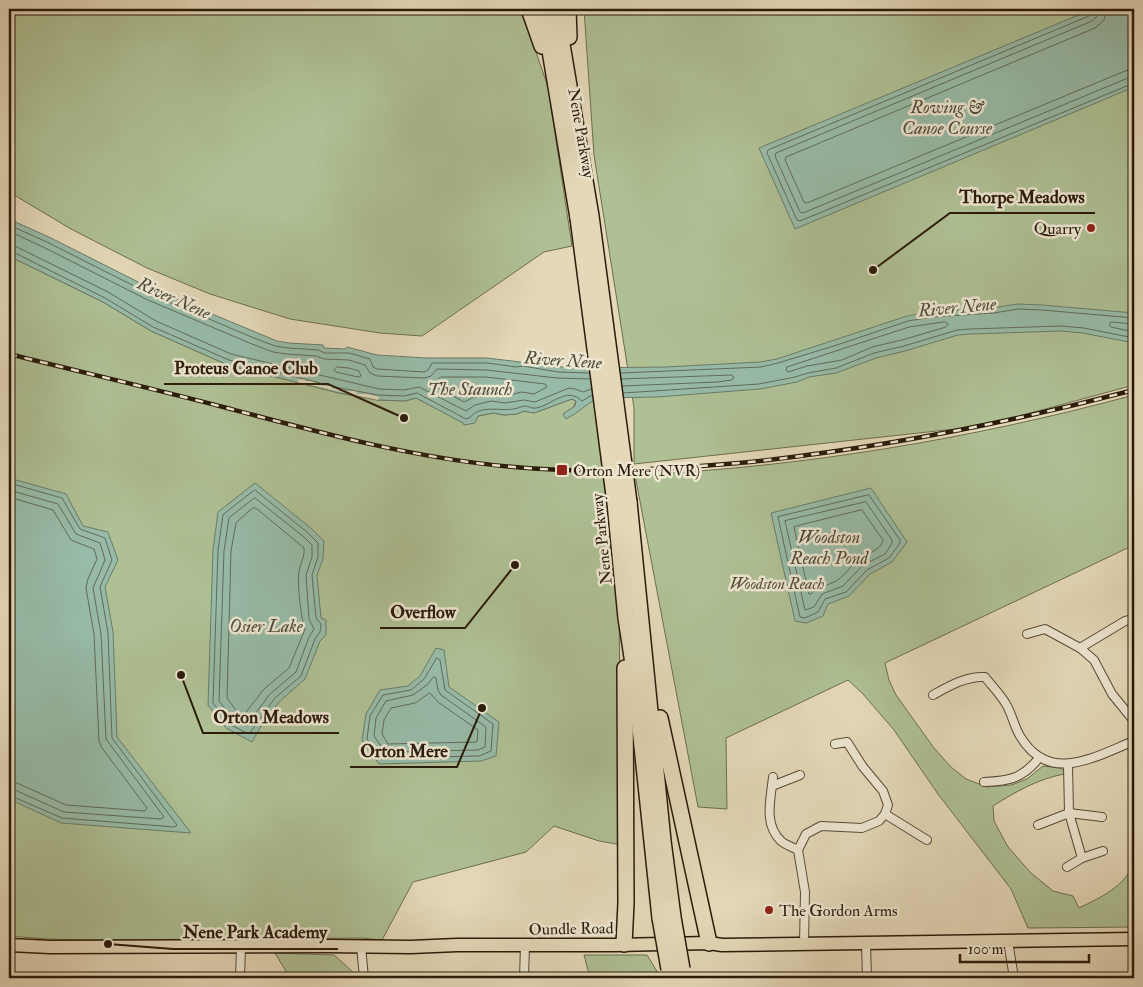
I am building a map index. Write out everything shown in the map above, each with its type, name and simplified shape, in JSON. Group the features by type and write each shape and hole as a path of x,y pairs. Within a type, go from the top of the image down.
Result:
{"highway":[{"path":"529,9 556,87"},
{"name":"Nene Parkway","path":"542,9 556,87 585,217"},
{"name":"Nene Parkway","path":"556,9 571,92 585,217 622,502 634,620 634,670 676,974"},
{"path":"568,9 571,92"},
{"path":"634,620 663,737 709,943"},
{"path":"624,944 626,903 624,655 634,620"}],"main road":[{"name":"Oundle Road","path":"9,945 50,947 241,947 709,943 722,945 1134,939"}],"street":[{"path":"1080,648 1125,621 1134,619"},
{"path":"1027,634 1045,630 1080,648 1094,660 1112,694 1134,721"},
{"path":"933,695 951,685 976,676 985,677 1006,704 1020,736 1029,749 1039,758 1060,764 1068,765 1089,759 1134,740"},
{"path":"804,944 805,892 798,850 806,834 821,826 862,828 879,821 885,814 888,805 883,791 863,767 847,742 836,744"},
{"path":"984,782 1015,778 1025,773 1039,758"},
{"path":"1068,765 1070,813 1082,858"},
{"path":"772,786 800,775"},
{"path":"773,777 769,817 772,830 782,842 798,850"},
{"path":"1038,825 1070,813 1102,817"},
{"path":"885,814 927,840"},
{"path":"1067,867 1082,858 1103,851"},
{"path":"1008,941 1014,978"},
{"path":"866,943 867,978"},
{"path":"524,978 525,945"},
{"path":"361,946 364,978"},
{"path":"240,978 241,947"}],"green space":[{"path":"9,9 521,9 548,87 572,246 544,252 422,336 380,333 290,319 210,294 147,268 71,229 9,192"},
{"path":"584,9 1134,9 1134,385 983,426 634,464 634,408 594,155"},
{"path":"9,256 103,302 151,331 228,365 339,393 377,400 405,401 416,398 464,423 475,420 478,416 493,413 504,415 517,414 524,411 534,413 572,399 576,401 573,408 563,414 594,400 616,537 622,845 599,841 554,826 526,852 413,882 382,940 361,938 89,940 9,936"},
{"name":"Woodston Reach","path":"1134,395 1134,545 885,663 889,680 896,695 934,748 951,767 966,779 987,787 1011,785 1027,779 1043,766 1060,768 1064,771 1064,774 1045,779 1027,787 993,806 994,821 1008,847 1031,873 1053,891 1073,896 1079,908 1104,895 1118,885 1130,871 1134,862 1134,927 1028,928 1011,889 938,794 894,730 863,694 848,680 726,738 727,809 698,807 635,475 761,465 887,448 1011,425"},
{"path":"275,953 334,955 354,973 354,978 290,978"},
{"path":"584,955 647,955 661,978 590,978"}],"water":[{"name":"Rowing & Canoe Course","path":"1093,9 1134,9 1134,87 795,229 759,148"},
{"name":"The Staunch","path":"9,219 152,289 277,341 323,345 324,348 345,349 347,347 377,355 426,358 487,358 571,368 666,367 760,362 777,359 907,316 1017,304 1134,313 1134,343 1083,333 1061,331 958,335 876,358 836,373 809,377 797,382 760,389 657,397 598,398 566,419 563,414 575,406 576,401 572,399 534,413 524,411 517,414 504,415 493,413 478,416 475,423 464,425 416,398 405,401 378,400 339,393 228,365 151,331 103,302 9,256"},
{"path":"9,478 66,494 83,526 108,532 118,560 105,587 113,632 117,737 191,833 61,823 9,799"},
{"name":"Osier Lake","path":"255,483 324,541 323,559 317,575 321,618 326,620 326,635 320,641 305,679 279,702 264,721 252,742 226,728 208,705 213,550 218,512"},
{"name":"Woodston Reach Pond","path":"871,488 907,542 892,562 870,574 849,596 828,604 823,616 806,623 795,621 771,513"},
{"path":"436,648 444,650 449,687 499,722 496,756 481,761 379,764 362,740 366,714 380,690 408,686 420,676"}],"pier":[{"path":"305,379 305,381 314,381 313,384 322,382 322,386 333,386 332,389 344,388 344,391 357,391 356,394 379,397 378,400 297,382 298,380"}],"railway":[{"path":"9,354 369,444 478,463 573,470 662,469 721,465 799,456 895,442 991,424 1134,390"}],"place":[{"name":"Quarry","path":"1091,228"},
{"name":"Thorpe Meadows","path":"873,270"},
{"name":"Proteus Canoe Club","path":"404,418"},
{"name":"Orton Mere (NVR)","path":"562,470"},
{"name":"Overflow","path":"515,565"},
{"name":"Orton Meadows","path":"181,675"},
{"name":"Orton Mere","path":"482,708"},
{"name":"The Gordon Arms","path":"769,910"},
{"name":"Nene Park Academy","path":"108,944"}],"water label":[{"name":"River Nene","path":"174,298"},
{"name":"River Nene","path":"957,307"},
{"name":"River Nene","path":"563,360"}]}
